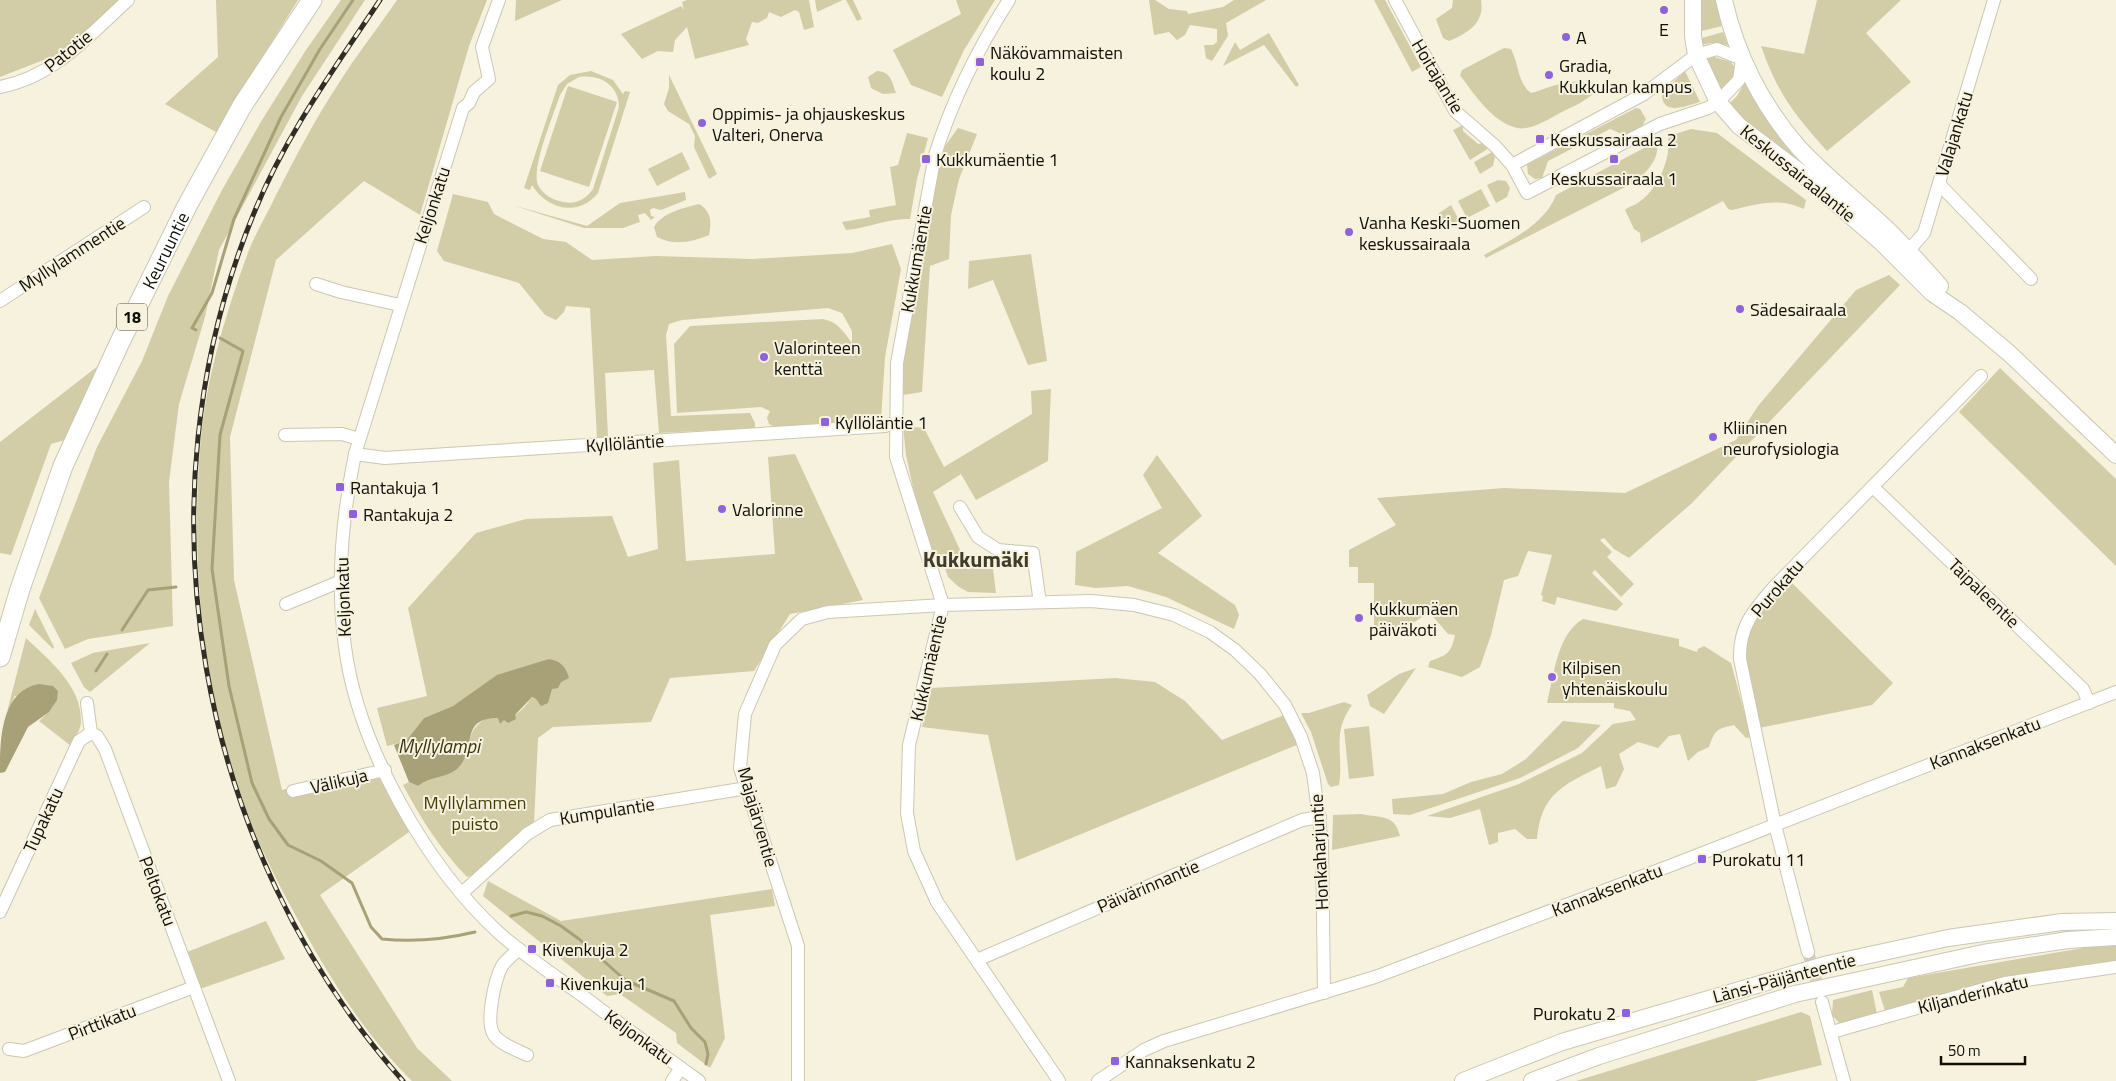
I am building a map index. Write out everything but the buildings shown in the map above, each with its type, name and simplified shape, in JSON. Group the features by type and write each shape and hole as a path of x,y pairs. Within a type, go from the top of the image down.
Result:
{"highway":[{"name":"Keuruuntie","path":"0,657 20,589 63,466 118,344 187,206 242,106 312,0"}],"main road":[{"name":"Keskussairaalantie","path":"1693,0 1693,36 1696,55 1718,102 1739,126 1801,172 1940,286 1960,312 2010,354 2116,455"},
{"name":"Keskussairaalantie","path":"1724,0 1730,28 1742,59 1758,90 1799,148 1904,256"},
{"name":"Länsi-Päijänteentie","path":"1463,1081 1562,1042 1820,966 1948,938 2062,922 2116,921"},
{"name":"Länsi-Päijänteentie","path":"1532,1081 1599,1056 1795,994 1983,953 2068,940 2116,937"}],"street":[{"name":"Patotie","path":"0,87 36,76 58,64 128,0"},
{"name":"Keljonkatu","path":"499,0 482,47 489,79 474,92 469,103 463,108 355,454 345,499 341,581 345,648 362,716 398,800 423,841 462,893 499,932 519,949 699,1081"},
{"name":"Kukkumäentie","path":"1009,0 980,46 957,93 935,155 897,363 896,457 943,605 909,745 907,813 914,851 938,902 1059,1081"},
{"name":"Hoitajantie","path":"1396,0 1455,111 1495,146 1512,165 1527,194 1660,124 1708,108 1718,102 1739,80 1742,59"},
{"name":"Valajankatu","path":"1904,256 1924,233 1994,0"},
{"path":"1512,165 1644,94 1696,55 1717,49 1742,59"},
{"path":"1938,184 2031,278"},
{"name":"Myllylammentie","path":"0,301 144,207"},
{"path":"316,284 341,292 400,305"},
{"name":"Purokatu","path":"1808,952 1775,825 1740,659 1740,644 1750,616 1981,376"},
{"name":"Kyllöläntie","path":"355,454 385,458 885,426 895,423"},
{"path":"285,435 342,434 359,439"},
{"name":"Taipaleentie","path":"1873,487 2084,689 2089,703"},
{"path":"960,507 978,537 998,550 1033,553 1039,596"},
{"path":"286,604 341,581"},
{"name":"Honkaharjuntie","path":"943,605 1091,601 1134,605 1174,615 1210,632 1251,663 1285,705 1301,737 1313,773 1320,816 1324,993"},
{"name":"Majajärventie","path":"798,1081 798,946 740,768 745,714 775,645 790,628 802,619 828,612 943,605"},
{"name":"Kannaksenkatu","path":"1098,1081 1144,1050 1164,1041 1324,993 1482,937 2116,692"},
{"path":"87,703 91,733"},
{"name":"Tupakatu","path":"0,912 79,741 83,736 91,733"},
{"name":"Peltokatu","path":"91,733 97,736 105,749 229,1081"},
{"name":"Välikuja","path":"293,791 385,770"},
{"name":"Kumpulantie","path":"462,893 527,834 550,820 747,788"},
{"name":"Päivärinnantie","path":"977,960 1302,820 1320,816"},
{"path":"519,949 503,964 496,981 490,1016 494,1036 527,1055"},
{"name":"Kiljanderinkatu","path":"1832,1032 2005,983 2116,967"},
{"name":"Pirttikatu","path":"9,1049 24,1051 194,987"},
{"path":"1822,1002 1832,1032 1844,1081"},
{"path":"672,1081 681,1068"}],"green space":[{"path":"0,0 120,0 59,54 0,77"},
{"path":"216,0 298,0 216,132 165,104 218,57"},
{"path":"341,0 365,0 302,96 219,250 205,317 179,404 169,482 173,626 88,639 65,649 39,598 97,447 142,361 168,296 222,190 262,120 306,50"},
{"path":"397,0 487,0 469,46 420,215 364,181 276,260 230,437 234,580 282,790 376,767 409,832 320,895 417,1048 452,1081 412,1081 380,1046 338,988 276,878 245,810 215,704 201,612 198,566 198,474 205,405 214,360 241,272 255,237 313,125 346,72"},
{"path":"516,0 562,0 515,21"},
{"path":"687,0 809,0 814,27 804,30 799,12 795,10 781,17 769,12 767,18 758,23 752,22 746,39 749,45 695,59 687,27 675,40 673,52 658,51 642,59 621,34 681,6 684,10 682,2"},
{"path":"815,0 843,0 817,12"},
{"path":"846,0 853,0 862,19 857,21"},
{"path":"956,0 995,0 964,50 942,97 911,85 893,50 961,14"},
{"path":"1149,0 1155,0 1169,9 1187,11 1188,14 1223,7 1234,0 1266,0 1226,23 1228,36 1212,61 1206,58 1204,45 1213,45 1217,42 1217,29 1190,25 1185,35 1177,40 1169,32 1154,35"},
{"path":"1374,0 1385,0 1421,67 1412,72"},
{"path":"1453,0 1481,0 1482,8 1478,21 1469,31 1449,41 1443,38 1436,19 1452,8"},
{"path":"1697,0 1716,0 1722,26 1698,32"},
{"path":"1817,0 1901,0 1866,33 1911,82 1827,151 1788,103 1767,63 1761,46 1804,54"},
{"path":"1723,32 1728,45 1712,43 1700,45 1699,39"},
{"path":"1269,33 1299,85 1296,87 1264,45 1223,66 1235,42 1240,50"},
{"path":"1504,48 1511,49 1523,84 1531,93 1575,81 1583,82 1590,86 1594,93 1578,104 1528,128 1517,128 1508,125 1484,106 1460,75 1462,70"},
{"path":"1714,57 1731,62 1735,68 1732,82 1722,93 1705,59"},
{"path":"591,71 613,80 623,94 625,91 630,92 598,193 590,201 573,208 554,205 538,194 532,185 530,190 524,188 558,85 570,75","holes":["579,77 601,79 612,87 616,93 619,107 593,189 580,200 568,203 556,200 540,189 537,177 538,166 544,140 560,95 567,84"]},
{"path":"877,71 886,73 889,76 896,93 883,94 871,88 868,77"},
{"path":"1685,71 1700,102 1682,107 1670,107 1663,100 1662,93"},
{"path":"669,75 717,174 709,179 694,147 695,136 689,124 668,111 664,104 669,88"},
{"path":"1745,82 1816,173 1756,135 1729,104 1737,96"},
{"path":"568,86 617,102 589,187 540,171"},
{"path":"1636,108 1640,109 1646,119 1641,128 1626,136 1610,129 1548,161 1542,178 1535,179 1528,174 1527,165"},
{"path":"1463,125 1463,131 1478,144 1483,143 1489,148 1470,160 1453,130"},
{"path":"958,128 977,134 959,179 951,215 949,259 930,266 922,392 903,395 900,387 902,361 936,181 945,146"},
{"path":"1691,129 1717,133 1806,200 1804,209 1795,205 1777,202 1732,210 1728,209 1723,201 1641,243 1640,233 1634,229 1625,210 1646,197 1657,182 1665,165 1668,139 1672,135"},
{"path":"907,133 928,138 917,179 910,219 894,220 846,230 842,222 870,217 869,210 896,205 890,167 898,165"},
{"path":"1657,141 1655,158 1637,181 1486,258 1484,255 1526,231 1544,215 1556,195"},
{"path":"682,152 690,169 657,186 648,169"},
{"path":"1492,152 1495,157 1493,166 1480,174 1474,162"},
{"path":"1498,180 1506,181 1510,188 1507,197 1496,203 1487,185"},
{"path":"1481,189 1490,206 1467,218 1458,201"},
{"path":"685,192 686,200 661,210 653,208 650,210 651,216 655,217 651,220 645,213 638,215 640,222 623,228 584,228 512,205 587,226 620,203"},
{"path":"453,194 488,202 494,214 543,239 566,242 592,260 656,256 753,259 852,253 892,244 901,269 885,357 881,420 775,427 769,424 767,418 770,411 761,407 677,413 674,344 690,326 823,319 836,325 852,343 852,331 842,313 828,308 682,320 669,324 666,335 671,416 750,413 755,423 755,428 659,433 654,370 605,373 608,437 597,438 590,308 566,306 564,312 556,320 545,315 519,283 444,261 437,251"},
{"path":"699,204 710,217 709,235 683,242 663,240 657,237 654,227 668,214"},
{"path":"1451,205 1460,222 1445,228 1439,224 1438,214"},
{"path":"1031,254 1047,361 1028,365 993,280 968,289 969,261"},
{"path":"1889,275 1900,285 1692,503 1629,558 1614,549 1604,538 1600,540 1612,552 1607,557 1634,584 1621,597 1595,570 1592,573 1623,604 1616,611 1557,597 1555,605 1542,601 1543,596 1541,595 1552,555 1528,551 1518,576 1504,580 1491,635 1480,667 1462,677 1428,667 1430,661 1450,650 1455,635 1448,634 1429,612 1403,628 1382,634 1374,634 1374,583 1358,583 1358,567 1349,567 1349,550 1396,525 1377,498 1504,488 1625,493 1736,440 1758,406 1856,290"},
{"path":"98,366 65,440 51,444 11,555 0,553 0,442"},
{"path":"2000,368 2116,479 2116,566 1959,412"},
{"path":"1051,389 1048,461 976,500 961,474 933,492 962,554 974,568 993,569 996,593 968,592 948,577 945,568 935,560 919,515 906,455 903,426 924,428 944,467 1032,414 1031,391"},
{"name":"Myllylammen puisto","path":"795,454 863,600 790,614 754,671 670,678 651,722 553,727 538,738 534,824 476,874 467,877 448,856 432,833 403,785 409,782 418,786 453,771 466,754 473,730 478,724 486,718 501,718 517,714 532,697 536,699 552,689 470,695 453,706 424,718 407,741 387,746 377,708 427,696 408,608 476,533 526,519 612,516 628,557 658,549 653,463 679,460 686,561 775,554 768,457"},
{"path":"1157,455 1202,516 1158,553 1235,605 1239,615 1234,629 1166,597 1128,586 1096,588 1075,585 1076,552 1162,508 1143,475"},
{"path":"1790,581 1893,683 1872,705 1759,728 1749,686 1745,657 1748,630 1758,612"},
{"path":"35,609 54,647 53,649 29,625"},
{"path":"1583,619 1679,639 1679,646 1697,652 1698,649 1704,646 1731,663 1751,737 1746,738 1734,725 1723,728 1717,731 1709,747 1698,752 1688,761 1680,734 1669,736 1658,748 1638,742 1619,754 1624,769 1616,786 1606,789 1601,766 1576,779 1557,792 1543,811 1537,839 1527,839 1515,829 1498,833 1498,842 1489,845 1480,809 1450,818 1427,816 1519,784 1582,753 1613,724 1636,720 1630,711 1614,708 1614,703 1547,703 1562,645 1574,626"},
{"path":"26,638 54,664 70,684 76,696 80,707 81,723 71,746 39,721 51,708 56,700 58,691 15,696 7,712"},
{"path":"150,643 90,692 84,687 71,663 93,653"},
{"path":"1416,668 1384,714 1370,706 1367,695 1399,674"},
{"path":"1115,678 1155,682 1185,701 1222,740 1284,715 1299,744 1016,861 988,735 922,727 931,688"},
{"path":"1344,702 1352,705 1342,725 1340,735 1339,785 1331,787 1328,784 1311,732 1301,713 1309,713"},
{"path":"1563,721 1601,725 1578,748 1520,778 1410,815 1393,814 1392,799 1443,794 1471,782 1502,774 1526,759"},
{"path":"1369,726 1374,776 1349,779 1344,729"},
{"path":"1361,814 1391,820 1398,829 1400,836 1332,850 1333,815"},
{"path":"488,881 561,921 772,889 775,906 710,915 725,1038 710,1068 677,1043 676,1033 620,994 607,996 483,896"},
{"path":"266,921 285,959 200,989 187,952"},
{"path":"2106,944 2116,945 2116,963 1885,1011 1879,992 1903,987 1908,978"},
{"path":"1872,990 1877,1014 1842,1026 1832,1015 1833,1000"},
{"path":"1801,1012 1810,1016 1822,1065 1755,1081 1576,1081"}],"water":[{"name":"Myllylampi","path":"549,659 557,661 562,665 569,678 561,682 558,688 552,689 548,703 541,706 532,697 515,715 516,719 508,723 504,720 500,724 498,718 486,719 478,723 470,736 467,753 457,769 418,786 409,782 394,745 407,740 424,718 453,706 497,675"},
{"path":"39,684 53,686 58,691 57,700 49,712 28,727 5,772 0,773 2,733 10,707 16,696 26,689"}],"waterway":[{"path":"196,330 192,328 212,293 234,219 281,117 320,49 353,0"},
{"path":"220,338 243,351 220,435 212,569 229,686 252,783 269,819 288,845 321,861 352,883 371,927 382,939 429,939 475,932"},
{"path":"122,630 148,590 176,587"},
{"path":"96,671 107,654"},
{"path":"511,916 526,912 542,916 561,926 579,939 625,980 674,1001 691,1028 705,1042 708,1054 706,1064"}],"tunnel":[{"path":"1808,952 1821,997"}],"railway":[{"path":"380,0 295,130 266,185 254,213 218,324 198,438 194,553 206,668 234,780 276,888 332,989 403,1081"}],"place":[{"name":"E","path":"1664,10"},
{"name":"A","path":"1566,37"},
{"name":"Näkövammaisten koulu 2","path":"980,62"},
{"name":"Gradia, Kukkulan kampus","path":"1549,75"},
{"name":"Oppimis- ja ohjauskeskus Valteri, Onerva","path":"702,123"},
{"name":"Keskussairaala 2","path":"1540,139"},
{"name":"Kukkumäentie 1","path":"926,159"},
{"name":"Keskussairaala 1","path":"1614,159"},
{"name":"Vanha Keski-Suomen keskussairaala","path":"1349,232"},
{"name":"Sädesairaala","path":"1740,309"},
{"name":"Valorinteen kenttä","path":"764,357"},
{"name":"Kyllöläntie 1","path":"825,422"},
{"name":"Kliininen neurofysiologia","path":"1713,437"},
{"name":"Rantakuja 1","path":"340,487"},
{"name":"Valorinne","path":"722,509"},
{"name":"Rantakuja 2","path":"353,514"},
{"name":"Kukkumäen päiväkoti","path":"1359,618"},
{"name":"Kilpisen yhtenäiskoulu","path":"1552,677"},
{"name":"Purokatu 11","path":"1702,859"},
{"name":"Kivenkuja 2","path":"532,949"},
{"name":"Kivenkuja 1","path":"550,983"},
{"name":"Purokatu 2","path":"1626,1013"},
{"name":"Kannaksenkatu 2","path":"1115,1061"}],"district":[{"name":"Kukkumäki","path":"976,559"}]}
